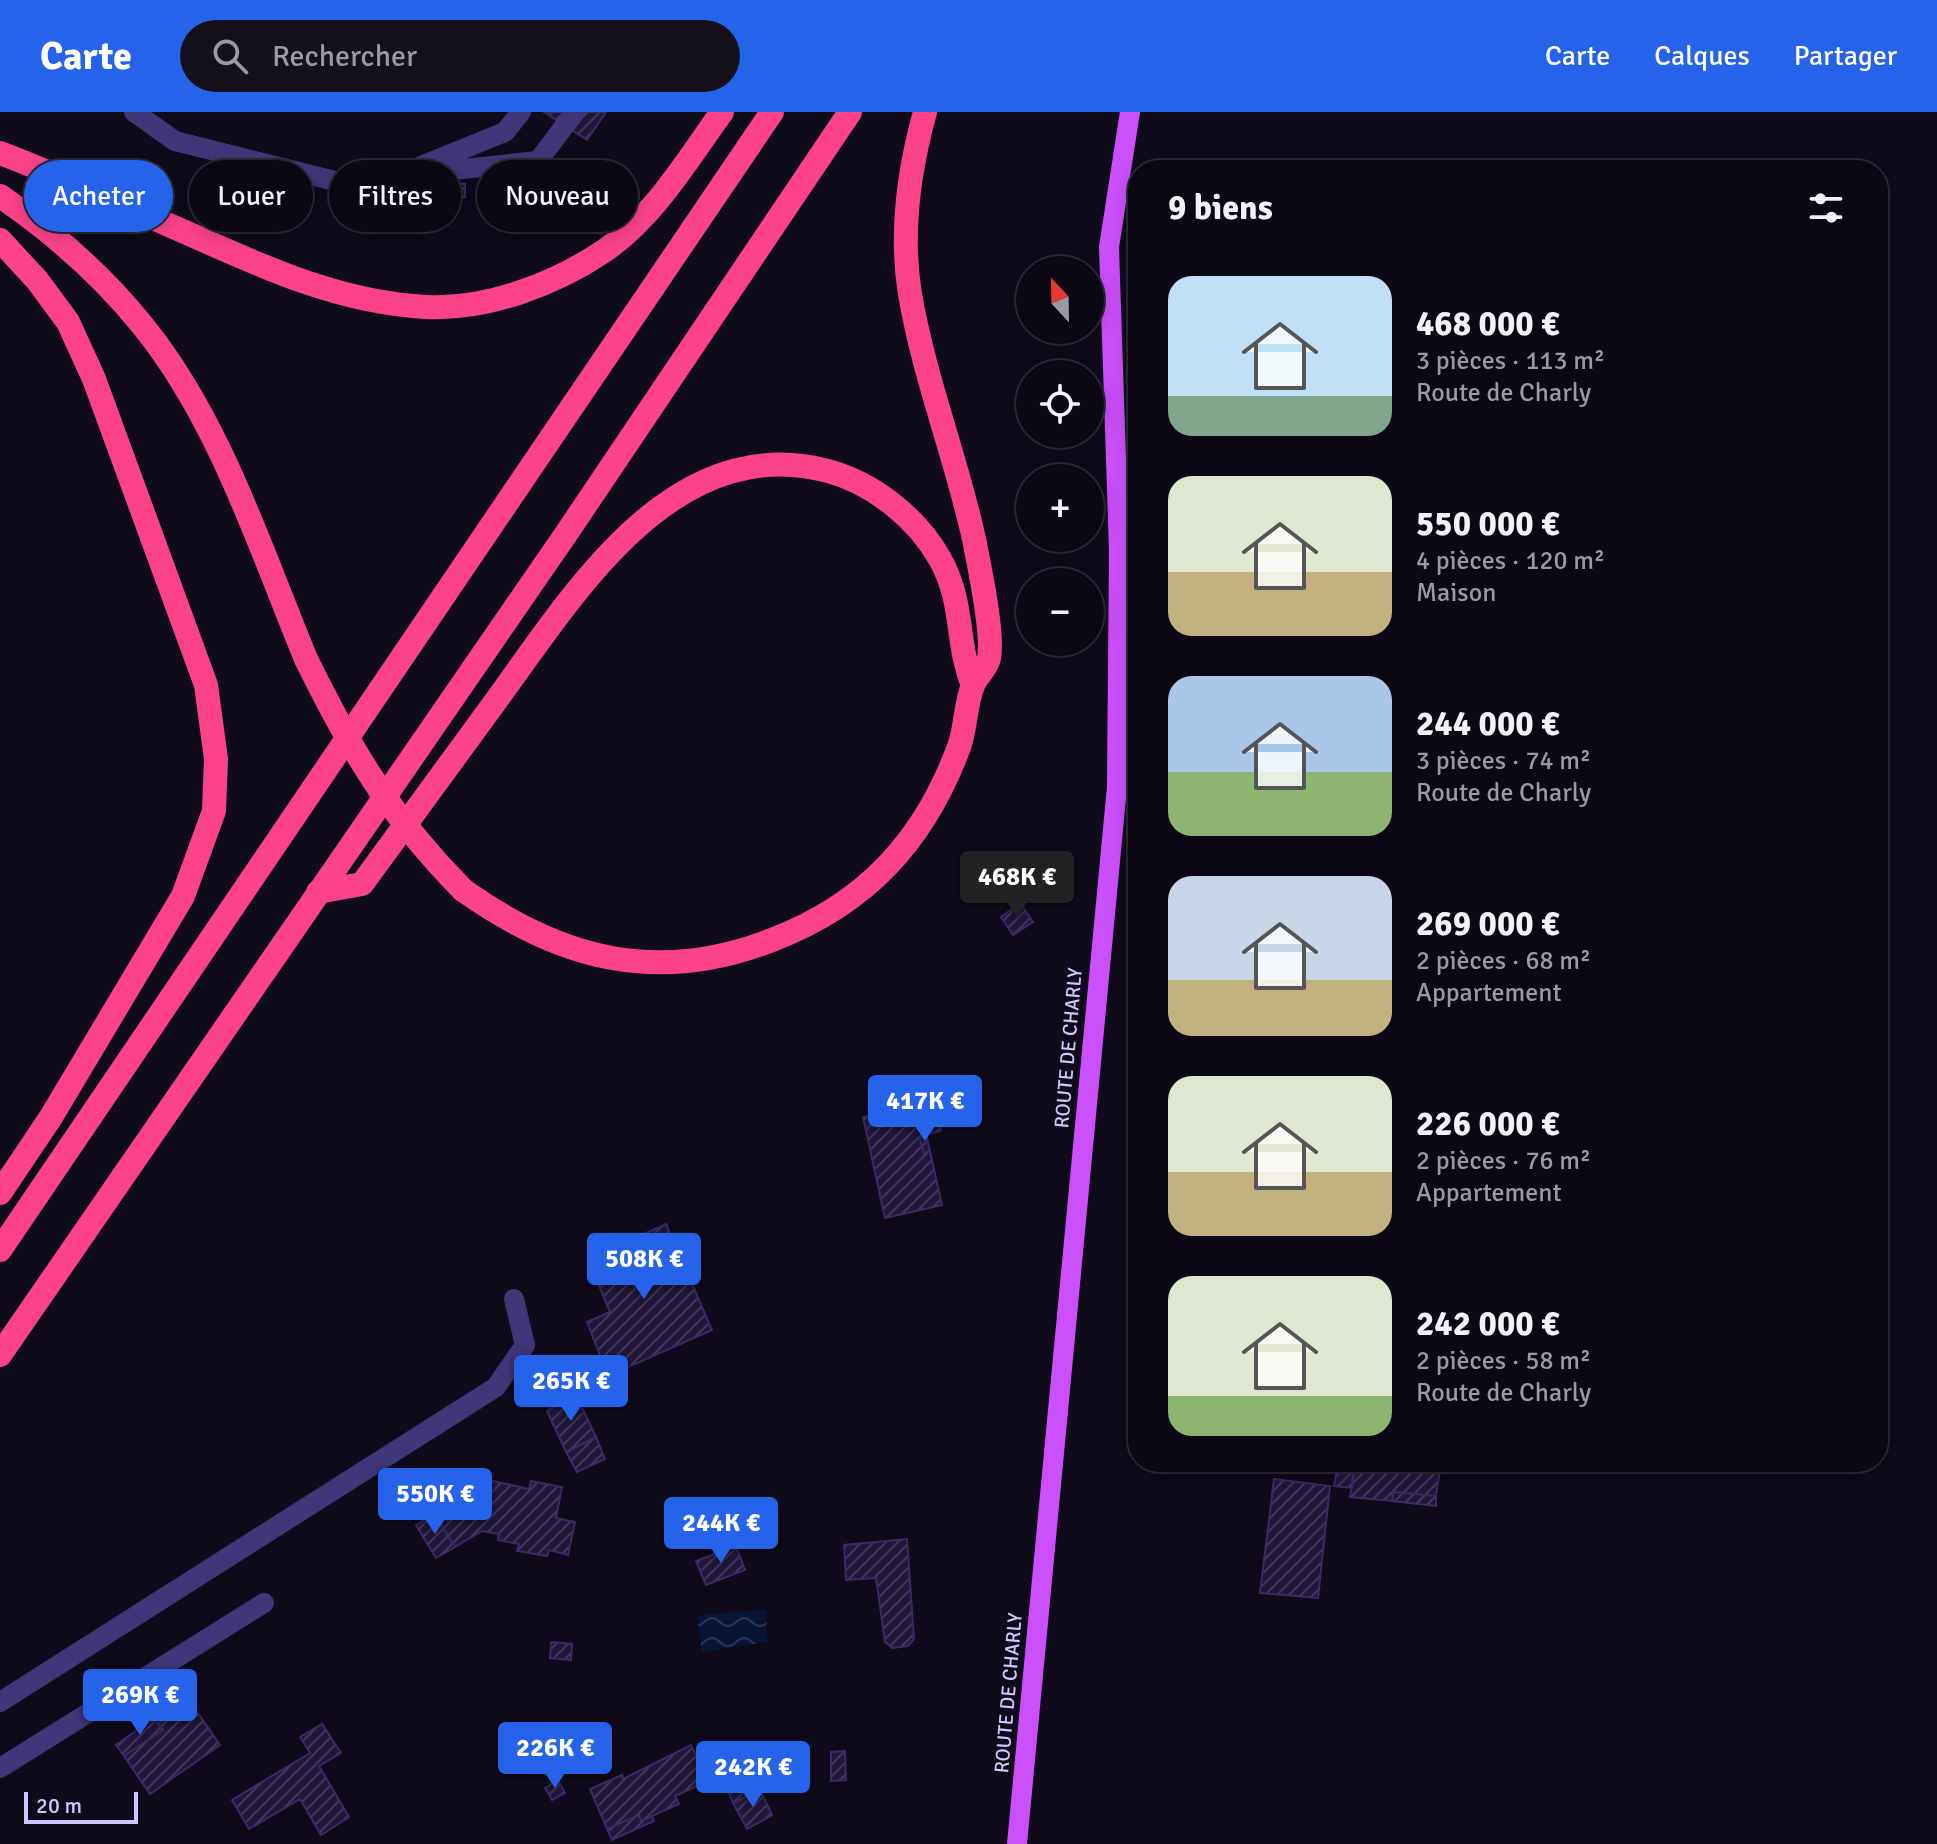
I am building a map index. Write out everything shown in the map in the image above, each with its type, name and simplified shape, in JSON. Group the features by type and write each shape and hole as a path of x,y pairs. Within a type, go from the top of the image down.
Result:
{"highway":[{"path":"0,153 277,273 349,296 429,307 492,300 553,280 606,250 648,210 722,112"},
{"path":"0,1250 772,112"},
{"path":"0,1355 575,521 850,112"},
{"path":"49,232 92,268 136,318 194,404 236,492 306,659 349,746 388,806 424,851 463,890 509,922 560,946 621,960 681,962 739,954 793,932 853,899 900,856 928,813 960,746 973,686 989,659 984,586 910,292 906,227 913,158 925,112"},
{"path":"0,196 24,212"},
{"path":"0,219 24,219"},
{"path":"0,240 37,280 68,322 94,379 206,685 216,759 214,811 183,896 59,1104 0,1193"},
{"path":"318,892 362,884 585,578 631,531 683,493 724,471 769,464 808,466 847,476 878,494 913,523 939,557 958,600 962,659 973,686"}],"main road":[{"name":"ROUTE DE CHARLY","path":"1017,1844 1117,787 1119,550 1109,247 1130,112"}],"street":[{"path":"134,112 175,141 329,180"},
{"path":"435,160 505,132 521,112"},
{"path":"461,169 538,161 575,112"},
{"path":"0,1702 496,1387 525,1345 514,1299"},
{"path":"0,1768 264,1603"}],"water":[{"path":"766,1609 767,1642 702,1652 697,1616"}],"building":[{"path":"544,112 606,112 587,140"},
{"path":"461,184 465,184 465,197 461,197"},
{"path":"1020,903 1033,922 1013,935 1001,917"},
{"path":"935,1100 941,1131 919,1136 924,1153 930,1151 942,1205 885,1218 863,1117"},
{"path":"926,1134 930,1151 924,1153 919,1136"},
{"path":"666,1224 712,1330 608,1376 587,1322 610,1312 588,1259"},
{"path":"575,1393 596,1437 566,1452 547,1411"},
{"path":"596,1437 605,1459 577,1472 566,1452"},
{"path":"1336,1472 1354,1472 1352,1488 1334,1486"},
{"path":"1354,1472 1440,1472 1436,1496 1393,1492 1392,1501 1350,1497"},
{"path":"1274,1479 1330,1486 1318,1598 1260,1593"},
{"path":"493,1481 529,1489 531,1481 562,1487 556,1518 575,1522 568,1555 549,1550 547,1556 517,1551 519,1544 498,1540 499,1534 482,1531 455,1547 434,1514 481,1485 490,1486"},
{"path":"1393,1492 1436,1496 1436,1506 1392,1501"},
{"path":"434,1514 455,1547 436,1558 416,1525"},
{"path":"907,1539 914,1639 908,1646 892,1648 885,1642 876,1578 846,1580 844,1545"},
{"path":"736,1546 745,1570 706,1585 696,1561"},
{"path":"551,1642 572,1644 571,1660 550,1658"},
{"path":"191,1703 220,1745 150,1794 124,1756 163,1730 158,1724"},
{"path":"154,1718 163,1730 124,1756 116,1745"},
{"path":"322,1724 341,1753 319,1766 349,1817 321,1835 300,1799 249,1829 232,1800 310,1753 300,1737"},
{"path":"691,1745 708,1781 675,1796 679,1804 641,1821 639,1815 607,1829 590,1789 622,1775 623,1779"},
{"path":"845,1751 846,1780 831,1781 831,1752"},
{"path":"754,1776 760,1790 733,1803 727,1789"},
{"path":"558,1780 565,1793 552,1800 545,1788"},
{"path":"760,1790 772,1815 747,1829 733,1803"},
{"path":"639,1815 641,1821 652,1816 654,1821 612,1840 607,1829"}]}
